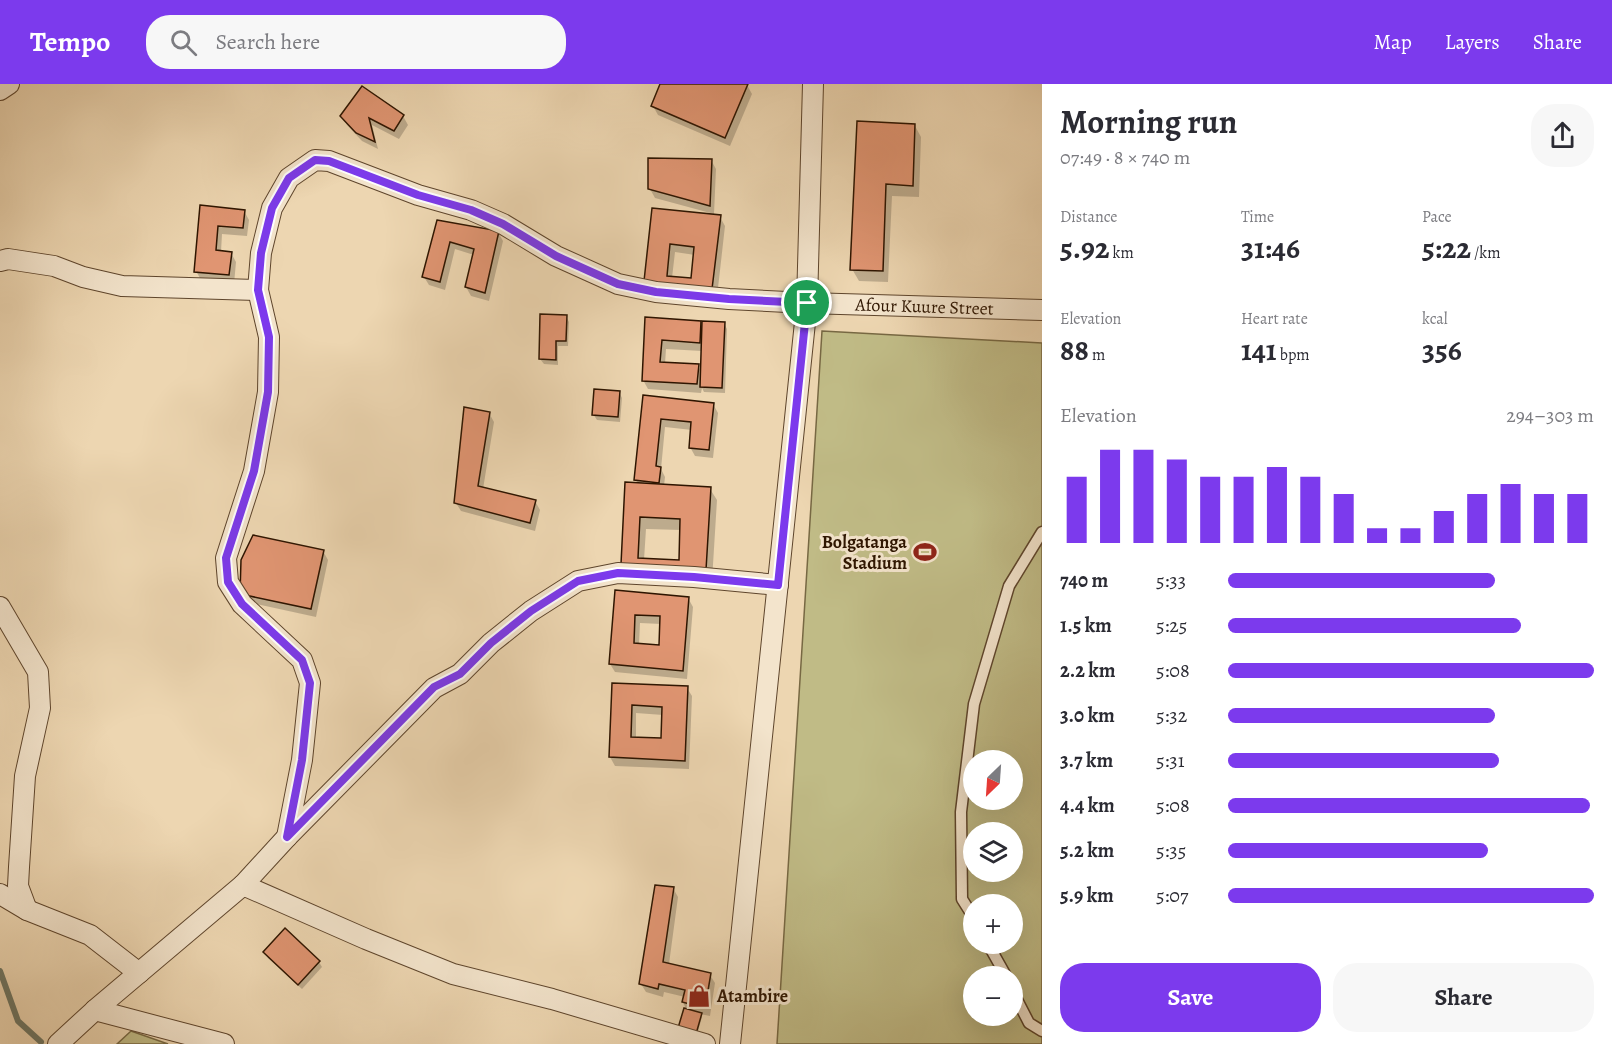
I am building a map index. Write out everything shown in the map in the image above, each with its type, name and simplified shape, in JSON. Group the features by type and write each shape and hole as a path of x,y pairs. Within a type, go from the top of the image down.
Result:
{"street":[{"path":"0,90 9,84"},
{"path":"730,1044 807,303 813,84"},
{"name":"Afour Kuure Street","path":"258,290 261,253 272,208 289,178 315,160 329,161 418,195 471,210 503,224 556,256 618,284 667,293 729,299 1042,310"},
{"path":"0,261 8,259 54,266 82,277 122,286 258,290 269,337 268,392 254,471 226,558 228,582 242,604 302,660 310,683 302,760 287,837"},
{"path":"58,1044 243,885 434,687 460,674 491,643 578,581 618,573 778,585"},
{"path":"0,607 38,672 40,708 25,776 18,886 27,910"},
{"path":"243,885 453,974 552,999 705,1044"},
{"path":"0,894 27,910 90,935 139,973"},
{"path":"95,1010 224,1044"}],"lane":[{"path":"963,901 961,812 974,704 1008,586 1042,532"},
{"path":"1023,1011 1029,1023 1042,1031"}],"shaded area":[{"name":"Bolgatanga Stadium","path":"822,331 1042,343 1042,1044 777,1044"},
{"path":"131,1031 168,1044 117,1044"}],"building":[{"path":"660,84 748,84 725,138 651,106"},
{"path":"362,86 404,115 394,131 369,118 375,142 356,133 340,116"},
{"path":"857,121 915,124 913,186 886,184 883,271 850,270"},
{"path":"648,158 712,159 710,206 648,189"},
{"path":"200,205 245,210 243,228 218,226 216,250 232,252 229,275 194,272"},
{"path":"652,208 721,215 712,289 644,281","holes":["670,244 694,247 691,278 667,276"]},
{"path":"437,220 499,231 485,293 465,287 474,249 450,242 440,282 422,277"},
{"path":"540,314 567,315 566,341 556,341 556,360 539,359"},
{"path":"645,317 701,321 700,343 662,340 660,362 699,364 697,384 642,381"},
{"path":"702,321 725,322 722,388 700,387"},
{"path":"594,389 620,391 618,417 592,415"},
{"path":"643,395 714,403 709,450 689,448 691,422 661,419 656,466 661,467 659,483 634,480"},
{"path":"464,407 490,412 478,486 536,500 530,523 454,503"},
{"path":"625,482 711,487 706,570 621,564","holes":["640,517 680,519 679,560 638,558"]},
{"path":"253,535 324,550 311,609 240,594 241,560"},
{"path":"615,590 689,597 683,671 609,664","holes":["635,615 660,616 659,645 634,643"]},
{"path":"612,683 688,686 685,761 609,757","holes":["632,705 662,707 661,738 631,737"]},
{"path":"655,885 674,887 663,962 711,973 705,1008 682,1002 685,990 659,984 658,989 639,984"},
{"path":"285,928 320,961 298,985 263,952"},
{"path":"684,1008 702,1013 696,1034 678,1028"}],"waterway":[{"path":"0,971 18,1021 41,1042"}],"place":[{"name":"Bolgatanga Stadium","path":"925,552"},
{"name":"Atambire","path":"699,996"}],"route":[{"path":"315,160 329,161 418,195 471,210 503,224 556,256 618,284 656,292 807,303 778,585 618,573 578,581 531,611 491,643 460,674 434,687 287,837 302,760 310,683 302,660 242,604 228,582 226,558 254,471 268,392 269,337 258,290 261,253 272,208 289,178 315,160"}]}
